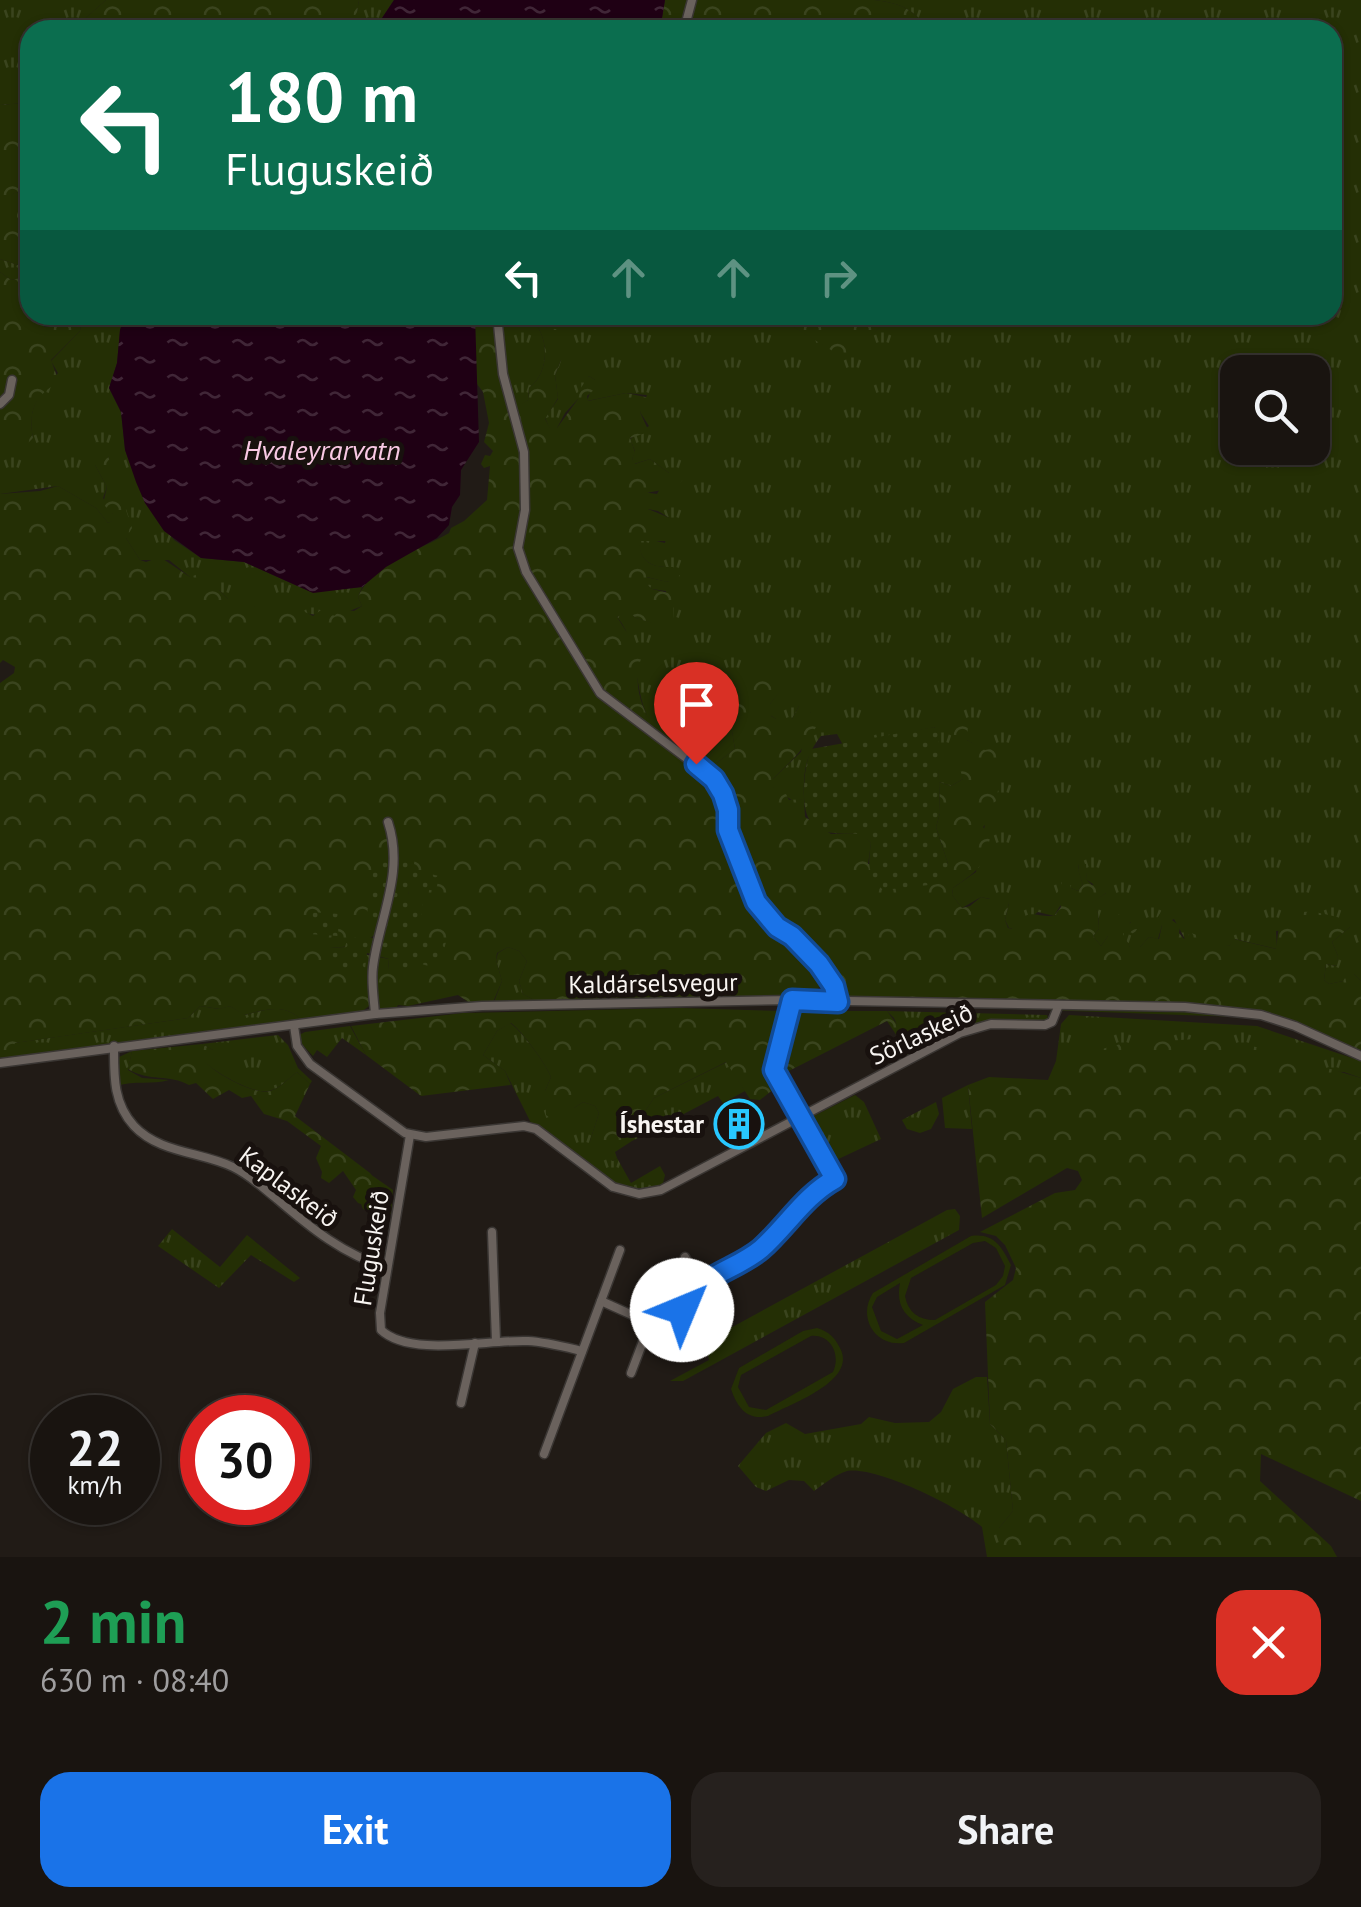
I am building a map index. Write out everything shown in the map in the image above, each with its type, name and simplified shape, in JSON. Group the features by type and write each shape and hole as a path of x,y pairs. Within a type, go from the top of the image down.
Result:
{"street":[{"path":"497,325 498,352 524,452 525,510 518,548 526,572 600,694 714,779 723,794 728,830 756,902 777,927 792,936 819,964 834,986 838,1002"},
{"path":"0,404 9,395 12,380"},
{"path":"375,1014 373,968 394,880 388,822"},
{"path":"601,1302 650,1323 672,1321 682,1310 689,1292 759,1251 818,1188 835,1179 774,1070 792,1000"},
{"name":"Kaldárselsvegur","path":"0,1063 375,1014 499,1006 792,1000 1185,1007 1250,1012 1295,1026 1361,1056"},
{"name":"Sörlaskeið","path":"410,1135 426,1137 530,1127 613,1186 639,1194 661,1190 960,1033 992,1024 1046,1025 1052,1022 1058,1006"},
{"path":"294,1026 298,1046 310,1064 410,1135"},
{"name":"Kaplaskeið","path":"114,1046 118,1101 144,1135 167,1146 210,1156 239,1170 336,1247 387,1268"},
{"name":"Fluguskeið","path":"410,1135 380,1313 381,1330 388,1336 418,1343 532,1341 582,1351"},
{"path":"492,1232 496,1341"},
{"path":"544,1454 620,1250"},
{"path":"685,1257 722,1322"},
{"path":"631,1373 650,1323"},
{"path":"461,1403 475,1343"}],"green space":[{"path":"0,0 106,0 83,20 20,20 20,103 0,105"},
{"path":"106,0 359,0 354,16 333,4 320,20 83,20"},
{"path":"359,0 394,0 381,20 318,19 333,3 357,12"},
{"path":"665,0 874,0 893,3 921,20 662,20"},
{"path":"874,0 1361,0 1361,981 1354,974 1329,984 1324,980 1326,964 1336,966 1338,956 1332,942 1350,927 1349,921 1276,931 1277,949 1235,939 1229,946 1185,939 1174,919 1162,925 1158,939 1149,937 1140,947 1130,947 1122,934 1131,922 1108,936 1101,946 1093,936 1099,929 1098,913 1091,903 1106,893 1087,880 1085,864 1079,864 1078,869 1083,885 1078,891 1071,888 1054,916 1038,912 1013,929 1005,920 1009,903 981,897 962,908 952,895 953,888 976,872 988,808 985,751 967,740 957,725 963,779 951,786 939,782 935,727 843,745 837,734 821,736 816,743 806,765 804,799 793,801 773,787 773,779 801,752 811,713 799,706 792,719 770,715 770,704 785,684 727,701 735,749 710,768 669,742 649,719 631,644 617,617 628,610 636,618 668,627 666,591 652,589 643,582 646,577 668,582 673,567 649,563 639,541 665,543 671,519 648,509 642,492 657,494 669,473 650,459 634,464 632,459 635,451 630,439 649,426 640,412 647,395 626,393 587,401 595,380 589,376 557,428 550,429 545,418 558,399 555,375 561,360 560,341 544,325 791,325 844,357 883,325 1342,325 1342,20 921,20 906,9"},
{"path":"20,103 20,192 9,198 17,207 20,220 20,266 0,259 0,105"},
{"path":"20,192 20,220 8,198"},
{"path":"0,259 20,266 20,278 11,280 0,272"},
{"path":"0,272 11,280 20,278 20,325 81,325 80,331 51,360 59,382 44,392 35,405 33,438 27,444 12,445 0,435"},
{"path":"81,325 122,325 109,388 121,412 125,450 145,503 174,540 201,558 244,562 311,592 362,587 358,597 362,606 334,617 255,607 228,599 169,560 140,560 126,538 108,456 95,465 107,487 103,498 113,514 113,521 108,523 96,508 58,486 0,494 0,435 33,438 36,403 58,373 51,361 80,331"},
{"path":"475,325 501,325 507,374 519,405 528,400 529,388 543,368 544,342 536,325 545,325 563,330 561,360 555,375 558,398 545,419 550,428 557,428 589,376 595,380 596,388 587,396 588,401 626,393 650,398 640,412 649,432 630,438 635,452 632,459 635,464 650,459 669,473 682,472 684,478 674,486 642,495 650,500 648,509 682,523 673,528 670,541 640,541 640,548 649,563 673,567 680,576 667,582 647,577 644,582 652,589 673,594 674,624 668,628 636,618 628,611 617,617 642,656 638,685 646,714 668,741 710,768 735,749 727,701 732,693 760,678 786,684 770,704 771,716 792,719 803,705 811,713 820,714 808,741 773,779 773,787 784,790 789,800 804,799 805,817 831,834 862,833 871,843 868,864 948,864 936,827 940,813 939,782 951,786 963,779 953,741 957,725 968,725 967,740 985,750 997,748 1005,753 996,801 988,808 991,818 983,827 990,837 986,855 974,872 953,888 952,895 962,908 981,897 1003,895 1009,903 1005,920 1012,929 1027,915 1054,916 1061,907 1057,894 1063,880 1078,891 1083,885 1079,863 1086,864 1087,880 1092,885 1099,882 1107,887 1106,893 1092,903 1098,913 1099,929 1093,936 1101,946 1108,936 1107,924 1117,913 1137,929 1134,934 1126,930 1123,934 1130,947 1140,947 1149,937 1159,939 1162,925 1157,918 1161,912 1180,926 1179,933 1184,939 1191,933 1229,946 1234,939 1276,949 1280,918 1289,914 1315,912 1350,921 1350,927 1332,942 1338,956 1337,966 1326,964 1324,980 1329,984 1354,974 1361,981 1361,1052 1264,1020 843,1003 821,985 808,999 534,1000 523,994 519,981 527,961 519,951 508,947 497,953 502,981 493,1002 471,1004 458,995 398,1005 393,1013 379,1010 377,1000 356,1016 306,1024 285,1010 244,1015 230,1006 200,1006 188,1018 15,1043 10,1054 0,1057 0,683 14,673 15,667 3,660 0,663 0,494 58,486 96,508 108,523 112,521 113,514 103,504 107,487 95,465 92,449 96,442 101,443 132,528 126,538 140,560 160,557 190,577 201,573 219,581 219,590 228,599 237,594 255,607 271,603 303,607 313,616 321,610 334,616 342,609 354,611 362,606 358,597 374,575 449,533 487,500 490,466 484,468 481,464 485,455 490,456 493,451 484,442 489,423 483,392 477,384","holes":["400,855 413,870 408,892 418,936 388,970 389,959 330,948 358,944 380,929"]},
{"path":"501,325 536,325 544,342 543,368 529,388 528,400 519,406 507,374"},
{"path":"790,325 883,325 844,358"},
{"path":"934,727 940,731 940,813 936,827 948,864 947,877 938,884 883,890 870,868 871,843 862,834 821,830 809,820 804,797 809,755 811,749"},
{"path":"400,854 415,858 413,870 439,876 436,891 412,887 408,892 411,900 423,904 418,936 446,942 439,969 411,961 407,974 388,970 389,959 367,953 365,969 329,969 330,948 345,947 348,937 373,938 380,930 379,925 366,922 374,862 386,858 398,861"},
{"path":"311,912 339,914 338,936 309,934"},
{"path":"508,947 519,951 527,961 519,981 523,994 534,1000 494,1002 502,981 496,960 498,953"},
{"path":"200,1006 230,1006 245,1015 285,1010 306,1024 0,1060 10,1053 14,1043 188,1018"},
{"path":"679,1008 782,1011 786,1015 772,1055 775,1088 760,1100 750,1099 726,1062 654,1098 643,1114 626,1123 632,1141 615,1152 617,1158 613,1161 595,1156 590,1141 599,1113 595,1106 583,1102 574,1108 572,1118 559,1124 546,1115 545,1091 551,1077 511,1023 497,1031 483,1055 505,1071 511,1085 421,1096 366,1055 351,1026 463,1013"},
{"path":"801,1011 887,1011 907,1038 899,1039 887,1021 779,1076 782,1040"},
{"path":"887,1011 1047,1015 1049,1021 1045,1025 987,1026 908,1056 894,1018"},
{"path":"1069,1015 1257,1026 1361,1061 1361,1078 1344,1072 1056,1061 1061,1024"},
{"path":"510,1023 548,1071 551,1077 545,1091 574,1108 583,1102 595,1106 599,1113 590,1141 613,1161 617,1158 631,1183 660,1166 665,1175 663,1183 657,1188 622,1188 535,1131 505,1071 483,1055 497,1031"},
{"path":"350,1026 366,1055 342,1038 327,1057 317,1050 313,1056 299,1041 299,1035 305,1032"},
{"path":"278,1035 288,1045 298,1068 312,1081 310,1084 297,1072 273,1090 262,1091 224,1076 203,1060 213,1050 202,1044"},
{"path":"1195,1039 1249,1045 1361,1078 1361,1501 1261,1454 1260,1481 1331,1546 1337,1557 999,1557 999,1528 1013,1511 1006,1440 990,1424 985,1302 1013,1280 1016,1268 996,1236 980,1232 1055,1193 1075,1190 1082,1180 1078,1171 1067,1168 982,1218 968,1085 989,1077 1048,1080 1056,1061 1121,1044"},
{"path":"202,1044 213,1050 214,1056 204,1060 209,1065 254,1090 273,1090 297,1072 310,1084 295,1116 370,1173 382,1188 380,1197 370,1193 370,1207 358,1203 353,1197 356,1190 343,1171 329,1183 321,1178 316,1158 321,1146 287,1121 264,1114 251,1096 242,1098 229,1090 213,1099 196,1083 189,1085 128,1069 132,1051"},
{"path":"132,1051 128,1070 142,1078 169,1080 117,1086 115,1068 119,1057"},
{"path":"727,1062 745,1091 723,1103 718,1096 632,1141 625,1123 643,1114 654,1098"},
{"path":"968,1085 972,1129 945,1128 942,1098"},
{"path":"855,1095 864,1102 881,1139 832,1162 825,1161 806,1120"},
{"path":"936,1102 939,1114 931,1129 920,1133 907,1129 902,1120"},
{"path":"370,1174 393,1190 390,1213 383,1226 377,1226 376,1215 361,1204 370,1206 369,1192 380,1196 382,1188"},
{"path":"955,1209 960,1216 959,1230 683,1381 670,1381 709,1360 707,1351 715,1329 725,1331"},
{"path":"172,1229 220,1267 247,1235 300,1278 294,1282 251,1255 219,1288 158,1246"},
{"path":"971,1236 996,1242 1011,1265 1005,1285 904,1343 885,1340 872,1328 867,1312 873,1293","holes":["985,1241 996,1248 1005,1266 996,1285 935,1320 911,1311 905,1296 911,1278 973,1243","900,1283 902,1308 923,1325 897,1339 881,1331 872,1307 877,1297"]},
{"path":"817,1328 834,1339 843,1362 839,1372 818,1390 768,1416 744,1411 731,1389 739,1368 803,1331","holes":["811,1336 829,1342 835,1353 833,1372 766,1410 749,1407 738,1387 741,1375"]},
{"path":"976,1377 987,1377 990,1424 1006,1440 1013,1511 999,1528 999,1557 987,1557 982,1527 937,1499 897,1481 847,1471 814,1491 804,1481 789,1480 766,1491 756,1487 738,1466 766,1433 786,1423 805,1434 861,1424 869,1417 895,1423 929,1422 941,1412 953,1389"}],"water":[{"path":"394,0 665,0 662,20 381,20"},
{"name":"Hvaleyrarvatn","path":"122,325 475,325 479,442 461,470 460,495 452,507 449,525 437,538 386,567 362,587 313,593 244,562 201,558 164,531 136,482 125,450 121,412 109,388 117,363"}],"place":[{"name":"Íshestar","path":"739,1124"}],"route":[{"path":"682,1310 689,1292 759,1251 818,1188 835,1179 774,1070 792,1000 838,1002 834,986 819,964 792,936 777,927 756,902 728,830 723,794 714,779 696,764"}]}
